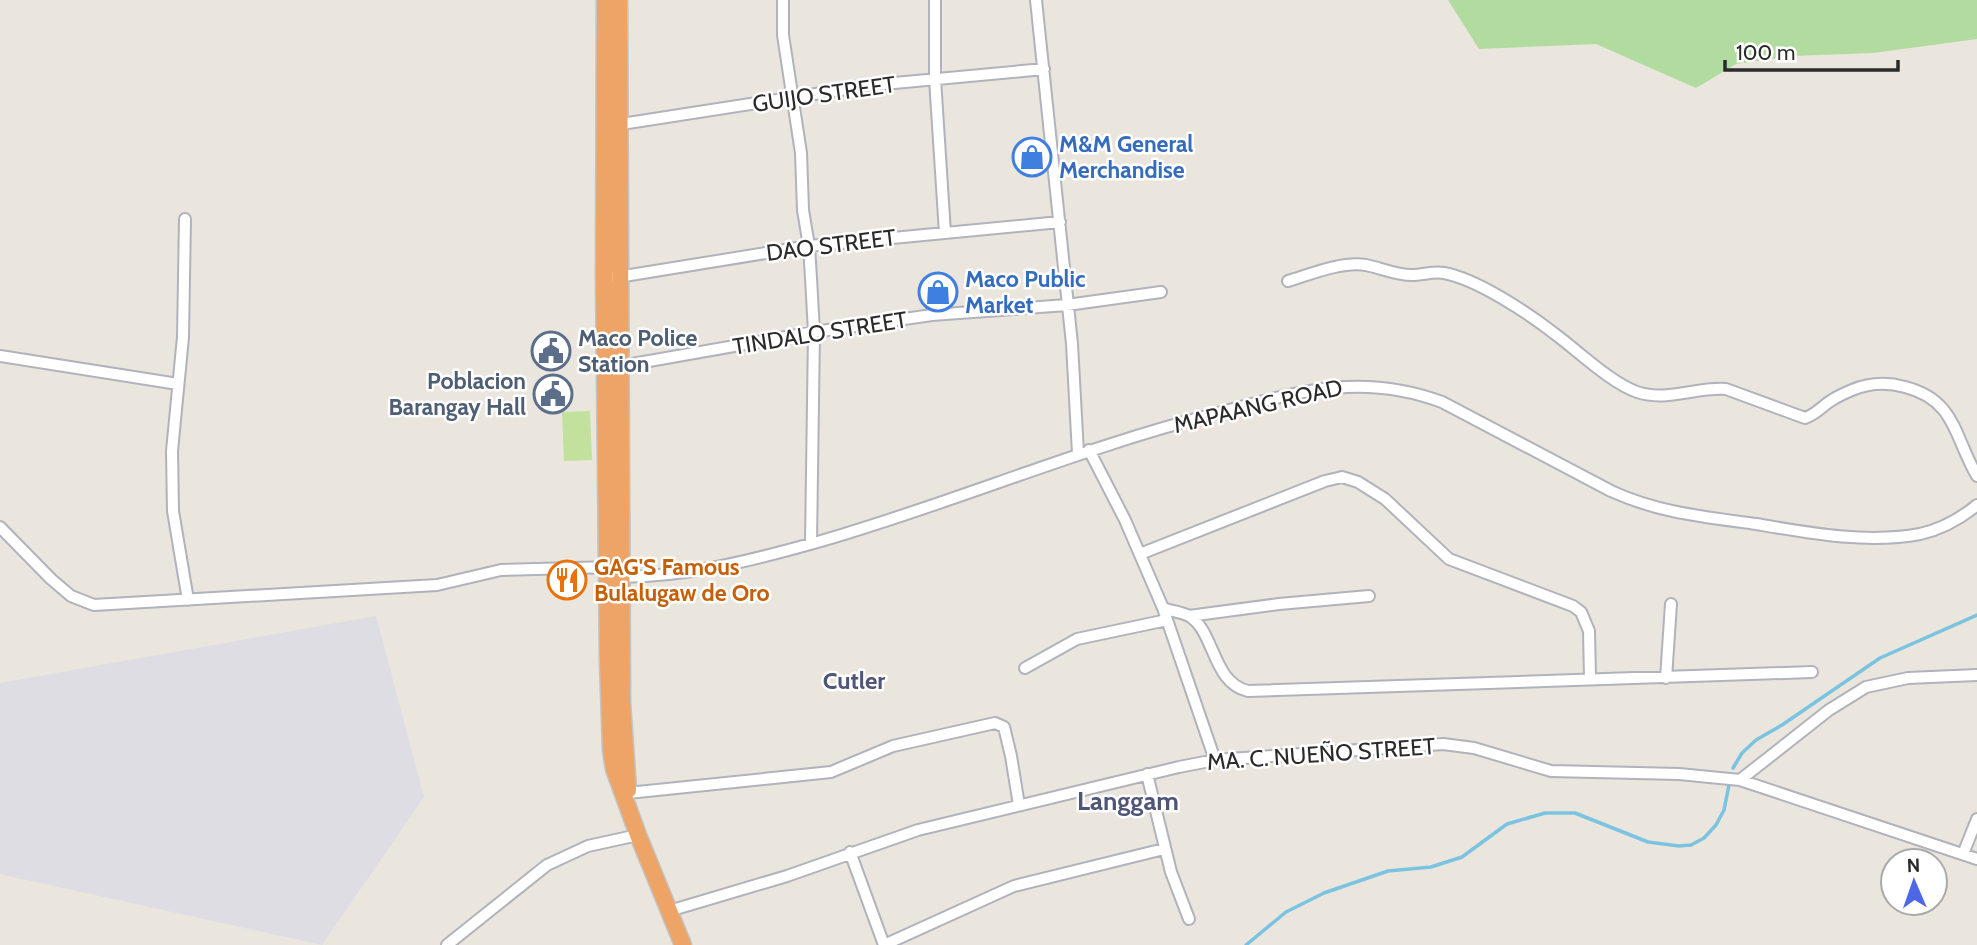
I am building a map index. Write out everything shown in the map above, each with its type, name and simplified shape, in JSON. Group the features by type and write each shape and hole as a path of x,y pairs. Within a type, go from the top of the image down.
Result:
{"highway":[{"path":"605,0 611,125 615,572 611,750 614,769 629,800 638,835 683,945"},
{"path":"611,125 618,0"}],"street":[{"path":"783,0 783,36 801,153 814,332 811,544"},
{"path":"935,0 935,79 944,233"},
{"path":"1037,0 1084,452 1140,554 1165,614 1216,761"},
{"name":"GUIJO STREET","path":"611,125 873,85 1044,69"},
{"path":"186,219 183,337 172,451 173,511 188,600"},
{"name":"DAO STREET","path":"611,277 809,246 1060,222"},
{"path":"1288,281 1337,268 1363,265 1412,275 1447,273 1484,289 1519,309 1552,331 1618,383 1637,392 1652,395 1664,397 1716,388 1726,389 1805,418 1819,411 1832,399 1868,385 1882,383 1910,388 1936,400 1945,411 1977,476"},
{"name":"TINDALO STREET","path":"612,368 814,332 966,311 1067,305 1161,292"},
{"path":"0,356 178,384"},
{"name":"MAPAANG ROAD","path":"0,527 71,596 94,605 437,585 521,568 662,576 702,571 811,544 909,514 1084,452 1252,404 1323,388 1364,385 1418,393 1441,401 1611,491 1661,510 1795,531 1845,536 1899,537 1945,526 1977,505"},
{"path":"1140,554 1317,484 1342,477 1350,478 1385,499 1449,559 1561,600 1581,612 1589,631 1590,678"},
{"path":"1025,668 1077,639 1165,614 1189,616 1370,596"},
{"path":"1666,678 1671,604"},
{"path":"1189,616 1203,634 1233,685 1248,691 1812,672"},
{"path":"1740,780 1829,710 1866,687 1908,678 1977,675"},
{"path":"629,800 831,772 893,746 1000,723 1008,739 1019,805"},
{"name":"MA. C. NUEÑO STREET","path":"669,911 788,876 918,830 1147,774 1216,761 1443,744 1474,748 1551,771 1679,774 1740,780 1977,859"},
{"path":"1147,774 1164,849 1177,893 1189,919"},
{"path":"1963,854 1977,819"},
{"path":"447,945 547,865 588,846 638,835"},
{"path":"850,852 884,945 1014,886 1164,849"}],"shaded area":[{"path":"376,616 424,797 322,945 0,874 0,683"}],"green space":[{"path":"1448,0 1977,0 1977,39 1873,53 1793,56 1736,64 1696,88 1596,44 1479,49"},
{"path":"590,411 592,460 564,461 562,412"}],"waterway":[{"path":"1733,768 1742,753 1756,740 1880,658 1977,615"},
{"path":"1246,945 1286,912 1324,893 1388,871 1431,867 1462,857 1507,824 1545,813 1575,813 1648,842 1691,845 1704,838 1716,825 1724,810 1729,785"}],"place":[{"name":"M&M General Merchandise","path":"1032,157"},
{"name":"Maco Public Market","path":"938,292"},
{"name":"Maco Police Station","path":"551,351"},
{"name":"Poblacion Barangay Hall","path":"553,394"},
{"name":"GAG'S Famous Bulalugaw de Oro","path":"567,580"}],"district":[{"name":"Cutler","path":"854,680"},
{"name":"Langgam","path":"1128,801"}]}
